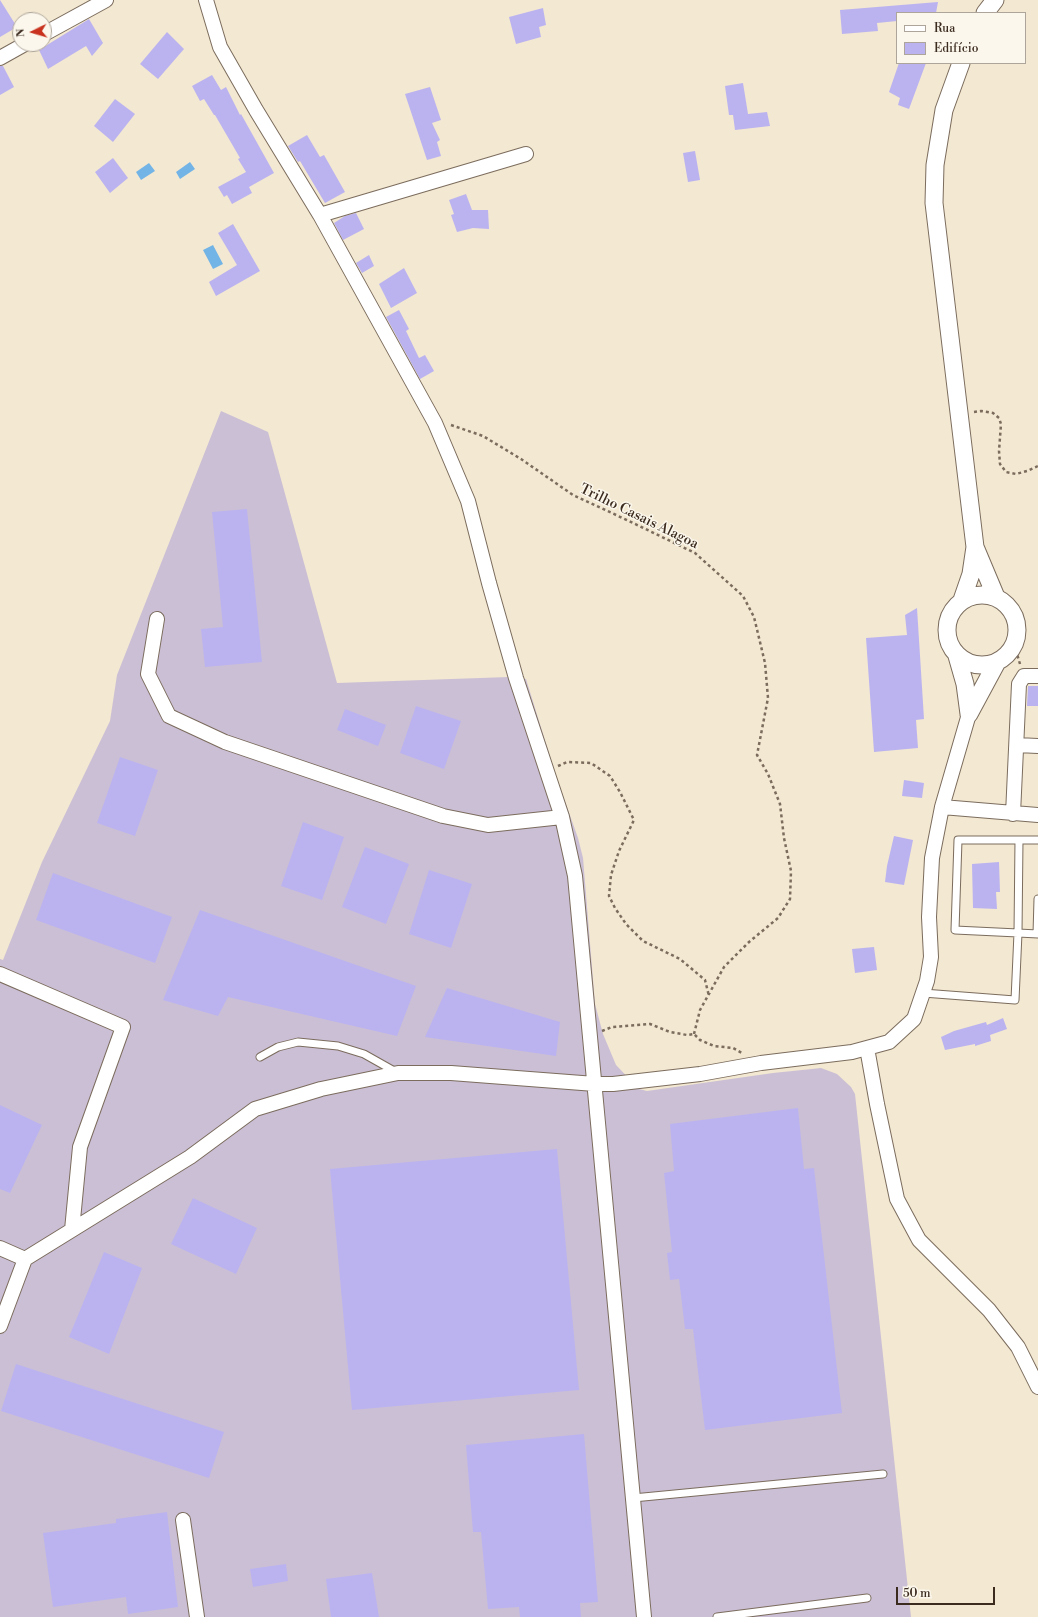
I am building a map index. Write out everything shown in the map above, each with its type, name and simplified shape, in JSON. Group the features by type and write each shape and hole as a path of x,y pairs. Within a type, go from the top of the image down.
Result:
{"street":[{"path":"52,30 106,0"},
{"path":"206,0 220,47 320,216 432,418 468,501 516,678 562,818 575,876 644,1617"},
{"path":"986,12 994,0"},
{"path":"0,58 12,52"},
{"path":"961,64 944,110 935,165 934,202 976,547 996,597"},
{"path":"320,216 526,154"},
{"path":"962,600 971,574 976,547"},
{"path":"0,1326 25,1259 190,1158 255,1109 321,1089 398,1073 451,1073 595,1084 613,1084 700,1074 761,1063 852,1052 889,1042 914,1019 927,981 931,957 929,917 932,858 942,807 969,714 997,662 1007,654 1014,644 1017,631 1015,617 1008,605 996,597 985,594 973,595 962,600 953,609 947,620 946,633 950,646 957,656 965,684 969,714"},
{"path":"157,619 148,674 169,716 225,742 443,816 488,825 562,818"},
{"path":"957,656 964,661 981,665 997,662"},
{"path":"1013,814 1019,684 1031,676"},
{"path":"1017,745 1038,746"},
{"path":"942,807 1038,815"},
{"path":"0,974 123,1027 80,1146 72,1230"},
{"path":"867,1048 897,1199 919,1240 989,1310 1018,1347 1038,1387"},
{"path":"0,1248 25,1259"},
{"path":"183,1520 197,1617"}],"lane":[{"path":"1038,840 958,840 955,930 1037,934 1038,899"},
{"path":"923,993 1015,1000 1020,840"},
{"path":"260,1057 278,1047 298,1042 338,1046 364,1054 398,1073"},
{"path":"633,1498 883,1474"},
{"path":"717,1617 867,1598"}],"path":[{"path":"959,414 981,411 993,413 999,418 1001,424 999,451 1000,464 1006,472 1016,474 1038,466"},
{"name":"Trilho Casais Alagoa","path":"432,418 482,436 521,459 573,495 695,553 742,596 754,617 765,663 768,698 757,755 768,774 780,804 784,838 791,871 790,899 778,918 749,942 724,967 700,1010 694,1034"},
{"path":"1014,644 1031,676"},
{"path":"546,771 567,762 591,763 610,776 634,820 619,851 611,875 609,896 626,924 643,941 680,959 705,980 709,996"},
{"path":"591,1050 598,1033 612,1027 650,1024 670,1032 687,1035 694,1034 700,1040 714,1046 733,1048 761,1063"}],"shaded area":[{"path":"221,411 268,432 337,683 509,677 526,679 556,776 578,838 583,858 595,1004 603,1034 616,1065 639,1089 647,1091 773,1073 821,1068 837,1074 851,1087 855,1094 911,1617 0,1617 0,959 3,960 42,862 110,721 117,675"}],"water":[{"path":"190,162 195,169 180,179 176,172"},
{"path":"149,163 155,171 141,180 136,172"},
{"path":"213,245 223,264 213,269 203,250"}],"building":[{"path":"0,0 12,19 12,30 0,37"},
{"path":"938,2 936,12 896,12 896,21 877,23 878,31 842,34 840,10"},
{"path":"543,8 546,25 539,27 541,37 516,44 509,17"},
{"path":"89,19 103,43 92,56 86,46 48,69 40,52 52,52 52,42"},
{"path":"167,32 184,49 158,79 140,64"},
{"path":"899,64 926,64 909,109 898,105 900,98 889,92"},
{"path":"0,66 3,66 14,87 0,95"},
{"path":"212,75 221,90 226,87 240,115 241,114 274,173 249,187 252,193 232,204 227,195 224,197 218,187 246,172 238,159 240,158 215,115 204,99 200,101 192,86"},
{"path":"743,83 748,114 767,112 770,126 735,130 733,115 729,115 725,86"},
{"path":"430,87 441,120 432,123 440,140 437,142 441,156 427,160 405,94"},
{"path":"115,99 135,114 113,142 94,126"},
{"path":"307,135 320,157 324,155 345,192 325,203 300,161 298,162 288,146"},
{"path":"695,151 700,180 688,182 683,153"},
{"path":"113,158 128,178 110,193 95,172"},
{"path":"466,194 472,210 488,210 489,229 473,228 457,232 451,215 454,214 449,200"},
{"path":"356,213 364,229 343,240 334,223 345,216"},
{"path":"233,224 260,271 216,296 209,282 237,265 218,233"},
{"path":"369,255 374,266 362,273 356,263"},
{"path":"404,268 417,293 391,308 379,284"},
{"path":"399,310 409,329 406,331 419,358 425,355 434,371 420,379 386,317"},
{"path":"247,509 262,662 205,667 201,629 223,627 212,512"},
{"path":"917,608 924,719 916,720 918,748 874,752 866,638 907,635 905,615"},
{"path":"1028,686 1038,686 1038,706 1027,706"},
{"path":"416,706 461,721 444,769 400,753"},
{"path":"345,709 386,725 378,746 337,730"},
{"path":"120,757 158,770 135,836 97,823"},
{"path":"904,780 924,783 922,798 902,796"},
{"path":"303,822 344,837 322,900 281,886"},
{"path":"894,836 913,840 904,885 885,882"},
{"path":"365,847 409,864 386,924 342,907"},
{"path":"999,862 1000,892 996,892 997,909 973,908 972,864"},
{"path":"429,870 472,884 451,948 409,934"},
{"path":"53,873 172,917 155,963 36,920"},
{"path":"200,910 416,986 397,1036 228,997 218,1016 163,1000"},
{"path":"874,947 877,970 855,973 852,949"},
{"path":"447,988 560,1022 556,1056 425,1037"},
{"path":"1003,1018 1007,1029 990,1035 991,1041 975,1046 975,1044 945,1050 941,1037 954,1031 986,1022 987,1025"},
{"path":"0,1105 42,1125 10,1193 0,1189"},
{"path":"798,1108 804,1169 814,1168 842,1413 705,1430 693,1329 685,1329 679,1279 670,1280 667,1253 672,1252 664,1173 674,1171 670,1124"},
{"path":"557,1149 579,1390 352,1410 330,1169"},
{"path":"193,1198 257,1228 236,1274 171,1244"},
{"path":"104,1252 142,1268 109,1354 69,1337"},
{"path":"16,1364 224,1432 209,1478 1,1411"},
{"path":"584,1434 598,1602 580,1603 581,1617 520,1617 519,1607 488,1609 481,1532 473,1532 466,1445"},
{"path":"167,1512 178,1607 128,1614 126,1597 53,1607 43,1533 116,1523 116,1519"},
{"path":"286,1564 288,1581 253,1587 250,1569"},
{"path":"372,1573 379,1617 331,1617 326,1579"}]}
